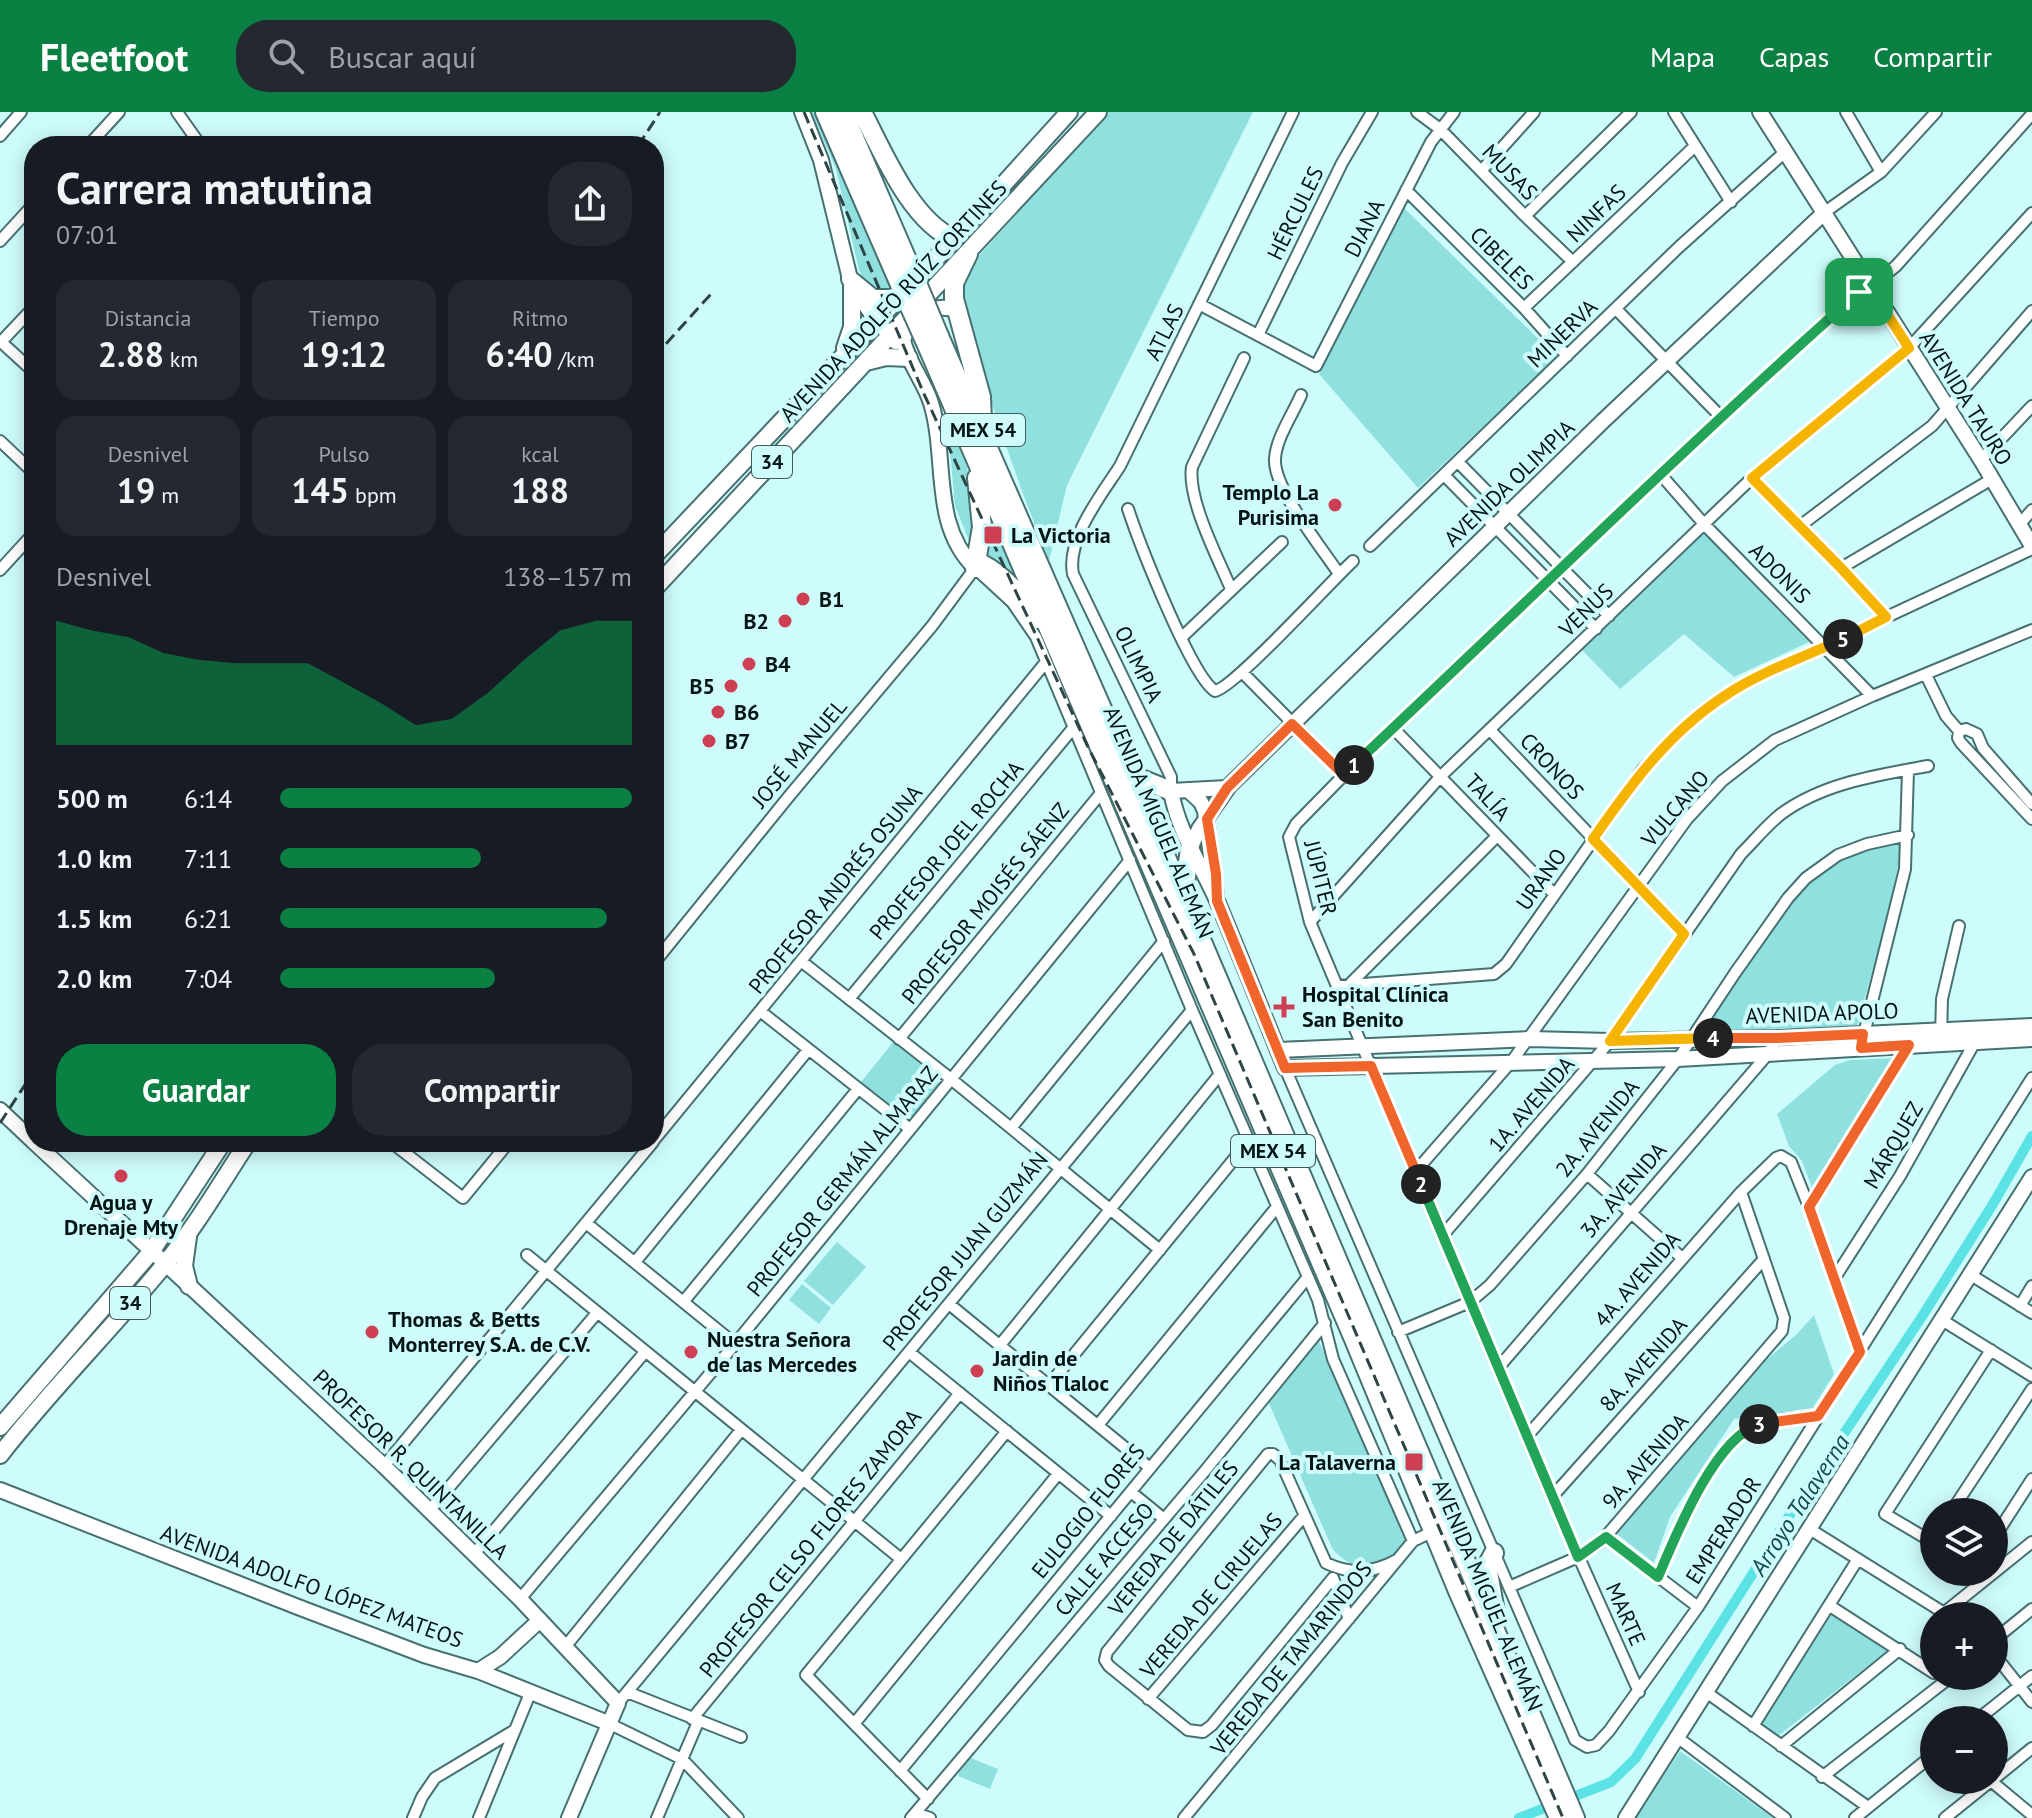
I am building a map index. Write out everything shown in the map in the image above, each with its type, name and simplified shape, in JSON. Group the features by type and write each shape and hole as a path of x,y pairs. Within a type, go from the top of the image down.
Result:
{"highway":[{"name":"AVENIDA MIGUEL ALEMÁN","path":"825,112 904,287 981,426 1495,1630 1559,1818"},
{"name":"AVENIDA MIGUEL ALEMÁN","path":"843,112 904,287"},
{"path":"862,112 918,210 937,231 954,239"},
{"path":"968,254 954,283 956,310 981,397 981,426"},
{"name":"AVENIDA MIGUEL ALEMÁN","path":"932,339 974,451 1434,1531 1543,1764 1575,1818"},
{"path":"974,451 982,527 975,568"},
{"path":"975,568 982,564 993,571 1019,595 1055,641"},
{"path":"1131,775 1177,786"},
{"path":"1183,899 1190,849"},
{"path":"1494,1553 1487,1566 1495,1609 1495,1630"}],"main road":[{"name":"AVENIDA ADOLFO RUÍZ CORTINES","path":"664,545 904,287 954,239 1069,112"},
{"name":"AVENIDA ADOLFO RUÍZ CORTINES","path":"664,578 1098,112"},
{"path":"851,283 873,298 904,287"},
{"path":"842,356 852,327 851,283"},
{"path":"865,363 876,358 909,358"},
{"name":"34","path":"0,1427 151,1252 216,1152"},
{"name":"34","path":"0,1455 165,1265 189,1234 242,1152"},
{"path":"189,1234 184,1255 189,1286"},
{"path":"0,1414 18,1405"}],"street":[{"path":"0,136 21,112"},
{"path":"97,136 119,112"},
{"path":"177,112 194,136"},
{"path":"802,112 821,160 851,283 876,320 909,358"},
{"name":"ATLAS","path":"1072,568 1074,548 1091,511 1120,466 1293,112"},
{"name":"HÉRCULES","path":"1258,335 1342,163 1372,112"},
{"name":"MUSAS","path":"1417,112 1440,129 1573,262"},
{"name":"DIANA","path":"1258,335 1316,366 1406,190 1440,129 1454,112"},
{"path":"1482,170 1534,112"},
{"path":"1525,216 1631,112"},
{"path":"1674,112 1731,202"},
{"name":"AVENIDA TAURO","path":"1760,112 1981,460 2032,548"},
{"path":"1846,112 1881,172"},
{"path":"1825,212 1881,172 1936,112"},
{"name":"JÚPITER","path":"1371,1066 1310,922 1289,837 1296,824 1393,728 1662,476 1720,416 1859,292 1896,266 2030,122"},
{"name":"NINFAS","path":"1524,308 1695,146"},
{"name":"MINERVA","path":"1370,546 1679,247 1785,152"},
{"name":"CIBELES","path":"1406,190 1524,308 1567,356"},
{"name":"AVENIDA OLIMPIA","path":"1190,849 1227,788 1665,362 1825,212"},
{"name":"VENUS","path":"1310,922 1441,776 1752,478 1909,348 2032,213"},
{"path":"1,238 24,214"},
{"path":"1199,304 1258,335"},
{"path":"956,310 945,306 935,307 915,320 903,336 909,358 930,399 935,419 948,524 959,549 1022,615 1036,637 1276,1208 1308,1277 1325,1323 1333,1359 1413,1541"},
{"path":"1616,309 1720,416"},
{"path":"1800,526 1918,439 2032,311"},
{"path":"24,317 1,341 24,363"},
{"path":"1231,589 1194,499 1191,476 1192,467 1244,358"},
{"path":"1301,395 1276,450 1275,465 1281,487 1339,574"},
{"path":"1981,460 2032,406"},
{"path":"2,447 24,465"},
{"path":"1458,462 1609,616"},
{"path":"1444,475 1596,629"},
{"name":"ADONIS","path":"1662,476 1704,524 1872,696"},
{"path":"1752,478 1886,617"},
{"path":"1841,568 1992,479"},
{"path":"1128,509 1181,638 1208,685 1215,691 1222,690 1242,672 1353,561"},
{"path":"2019,525 2032,510"},
{"path":"1181,638 1282,542"},
{"path":"0,570 24,544"},
{"name":"URANO","path":"1337,986 1494,974 1506,964 1643,769 1699,714 1737,688 2032,548"},
{"name":"JOSÉ MANUEL","path":"664,951 923,637 975,568"},
{"name":"OLIMPIA","path":"1072,568 1177,786"},
{"name":"VULCANO","path":"1415,1172 1530,1039 1694,810 1722,781 1775,740 2032,630"},
{"name":"PROFESOR ANDRÉS OSUNA","path":"664,1128 1046,662"},
{"path":"1242,672 1344,775"},
{"path":"1926,675 1946,716 1959,731 1961,743 2032,819"},
{"name":"PROFESOR JOEL ROCHA","path":"849,999 1074,727"},
{"name":"TALÍA","path":"1393,728 1554,894"},
{"name":"CRONOS","path":"1490,730 1684,934"},
{"path":"1959,731 1969,730 1977,734 1983,748 2032,804"},
{"name":"1A. AVENIDA","path":"1443,1235 1596,1059 1741,854 1782,813 1838,786 1871,776 1928,766"},
{"path":"1862,1041 1901,895 1908,835 1908,770"},
{"path":"1177,786 1227,788"},
{"name":"AVENIDA MIGUEL ALEMÁN","path":"1217,901 1207,819 1201,802 1177,786 1175,811 1190,849 1217,901 1285,1068 1575,1740 1587,1747"},
{"name":"PROFESOR MOISÉS SÁENZ","path":"899,1039 1101,793"},
{"name":"2A. AVENIDA","path":"1398,1332 1470,1302 1490,1285 1587,1174 1678,1059 1735,973 1806,878 1838,855 1867,844 1908,835"},
{"path":"1351,983 1497,836"},
{"name":"PROFESOR GERMÁN ALMARAZ","path":"520,1599 735,1344 1130,860"},
{"path":"1941,1036 1942,999 1959,926"},
{"path":"1011,1128 1164,941"},
{"path":"801,961 1160,1250"},
{"name":"PROFESOR JUAN GUZMÁN","path":"622,1698 1192,1010"},
{"path":"760,1011 910,1129"},
{"name":"AVENIDA APOLO","path":"1278,1050 1530,1039 1777,1038 1909,1045 1983,1027 2032,1026"},
{"name":"MÁRQUEZ","path":"1834,1279 1900,1176 1983,1027"},
{"name":"AVENIDA APOLO","path":"1285,1068 1678,1059 1768,1054 1862,1041 1941,1036 1975,1042 2032,1039"},
{"name":"3A. AVENIDA","path":"1498,1368 1768,1054 1777,1038"},
{"path":"1860,1352 1809,1207 1909,1045"},
{"path":"635,1262 808,1050"},
{"name":"MARTE","path":"1371,1066 1552,1497 1639,1692"},
{"path":"1000,1345 1220,1074"},
{"name":"EMPERADOR","path":"1587,1747 1601,1741 1698,1607 2032,1078"},
{"path":"684,1301 858,1089"},
{"name":"PROFESOR R. QUINTANILLA","path":"0,1110 24,1133"},
{"path":"1049,1385 1248,1142"},
{"name":"PROFESOR R. QUINTANILLA","path":"45,1152 384,1466 565,1647 622,1698 741,1737"},
{"path":"404,1152 463,1198 501,1152"},
{"name":"PROFESOR ANDRÉS OSUNA","path":"384,1466 644,1152"},
{"name":"4A. AVENIDA","path":"1528,1435 1770,1161 1781,1156 1791,1162 1809,1207"},
{"path":"1587,1174 1682,1258"},
{"path":"1626,1818 2032,1177"},
{"path":"1741,1192 1764,1259"},
{"path":"1098,1425 1276,1208"},
{"path":"586,1223 735,1344"},
{"path":"527,1255 901,1559"},
{"name":"9A. AVENIDA","path":"1509,1587 1578,1557 1606,1537 1784,1327 1784,1318 1764,1259"},
{"name":"8A. AVENIDA","path":"1552,1497 1764,1259"},
{"path":"1971,1275 2032,1313"},
{"name":"EULOGIO FLORES","path":"900,1771 1308,1277"},
{"path":"2020,1306 2032,1286"},
{"path":"949,1304 1150,1468"},
{"path":"429,1511 597,1313"},
{"path":"1942,1320 2032,1376"},
{"name":"CALLE ACCESO","path":"913,1816 1325,1323"},
{"path":"1920,1534 1885,1514 1991,1350"},
{"path":"474,1554 645,1352"},
{"path":"909,1352 1111,1516"},
{"path":"1960,1498 2032,1389"},
{"name":"PROFESOR CELSO FLORES ZAMORA","path":"657,1818 695,1720 960,1393"},
{"path":"1658,1577 1685,1512 1736,1438 1759,1424 1818,1416"},
{"path":"565,1647 741,1430"},
{"path":"928,1799 806,1675 1007,1431"},
{"name":"VEREDA DE DÁTILES","path":"1148,1699 1109,1666 1105,1660 1107,1652 1263,1457 1273,1454 1280,1460 1304,1516"},
{"path":"854,1724 1058,1474"},
{"path":"2008,1516 2032,1479"},
{"name":"AVENIDA ADOLFO LÓPEZ MATEOS","path":"0,1490 608,1723"},
{"path":"1131,1492 1164,1519"},
{"path":"1304,1516 1326,1563 1339,1569 1365,1572 1378,1570 1397,1560"},
{"name":"VEREDA DE CIRUELAS","path":"1148,1699 1304,1516"},
{"path":"1808,1528 1928,1602"},
{"name":"VEREDA DE TAMARINDOS","path":"1184,1818 1413,1541 1434,1531"},
{"path":"1606,1537 1698,1607"},
{"path":"1961,1602 2032,1542"},
{"path":"1753,1726 1858,1559"},
{"path":"1148,1699 1188,1730 1203,1732 1333,1578 1349,1619"},
{"path":"1830,1606 1920,1662"},
{"path":"2008,1629 2032,1609"},
{"path":"478,1671 500,1657 540,1620"},
{"path":"1781,1746 1900,1649"},
{"path":"2008,1671 2032,1702"},
{"path":"1995,1706 2032,1676"},
{"path":"1822,1777 1926,1690"},
{"path":"479,1818 531,1691"},
{"path":"1706,1692 1868,1807"},
{"path":"569,1818 608,1723 622,1698"},
{"path":"608,1723 682,1759 727,1813 738,1818"},
{"path":"413,1818 435,1778 515,1730"},
{"path":"1677,1737 1785,1818"},
{"path":"2008,1768 2032,1748"},
{"path":"1855,1818 1920,1765"},
{"path":"2008,1793 2032,1815"},
{"path":"1945,1818 1975,1794"},
{"path":"913,1816 930,1818"}],"shaded area":[{"path":"811,112 818,112 896,292 879,293 864,281 836,169"},
{"path":"1109,112 1253,112 1067,485 1049,561 1012,464 980,365 967,317 965,281 967,269"},
{"path":"1403,207 1557,357 1418,488 1319,374"},
{"path":"961,438 976,512 974,553 955,506 949,440"},
{"path":"987,496 1022,589 980,553"},
{"path":"1704,533 1809,642 1734,677 1684,634 1620,689 1582,650"},
{"path":"1898,841 1902,849 1857,1026 1701,1031 1781,914 1818,874 1849,855"},
{"path":"894,1041 937,1076 939,1085 914,1116 904,1117 861,1082"},
{"path":"1895,1058 1812,1188 1802,1161 1789,1146 1777,1114 1835,1065 1850,1060"},
{"path":"837,1242 866,1267 833,1305 804,1281"},
{"path":"802,1284 831,1308 819,1324 789,1300"},
{"path":"1814,1315 1834,1374 1813,1408 1734,1419 1670,1517 1654,1563 1617,1534 1766,1360"},
{"path":"1319,1341 1406,1541 1390,1558 1370,1566 1350,1563 1332,1548 1268,1401"},
{"path":"1831,1615 1887,1651 1778,1736 1761,1725"},
{"path":"1680,1751 1773,1818 1635,1818"},
{"path":"966,1756 998,1769 990,1789 958,1776"}],"waterway":[{"name":"Arroyo Talaverna","path":"1519,1818 1611,1782 1635,1759 1795,1507 1923,1315 2032,1136"}],"railway":[{"path":"644,136 660,112"},
{"path":"804,112 924,394 1088,747 1194,954 1563,1818"},
{"path":"664,346 711,294"},
{"path":"0,1123 24,1086"}],"place":[{"name":"Templo La Purisima","path":"1335,505"},
{"name":"La Victoria","path":"993,535"},
{"name":"B1","path":"803,599"},
{"name":"B2","path":"785,621"},
{"name":"B4","path":"749,664"},
{"name":"B5","path":"731,686"},
{"name":"B6","path":"718,712"},
{"name":"B7","path":"709,741"},
{"name":"Hospital Clínica San Benito","path":"1284,1007"},
{"name":"Agua y Drenaje Mty","path":"121,1176"},
{"name":"Thomas & Betts Monterrey S.A. de C.V.","path":"372,1332"},
{"name":"Nuestra Señora de las Mercedes","path":"691,1352"},
{"name":"Jardin de Niños Tlaloc","path":"977,1371"},
{"name":"La Talaverna","path":"1414,1462"}],"route":[{"path":"1869,286 1909,348 1752,478 1886,617 1756,678 1699,714 1643,769 1593,839 1684,934 1610,1041 1863,1034 1861,1048 1909,1045 1809,1207 1860,1352 1818,1416 1759,1424 1736,1438 1685,1512 1658,1577 1606,1537 1578,1557 1371,1066 1285,1068 1217,901 1207,819 1227,788 1292,724 1344,775 1662,476 1720,416 1859,292 1869,286"}]}
